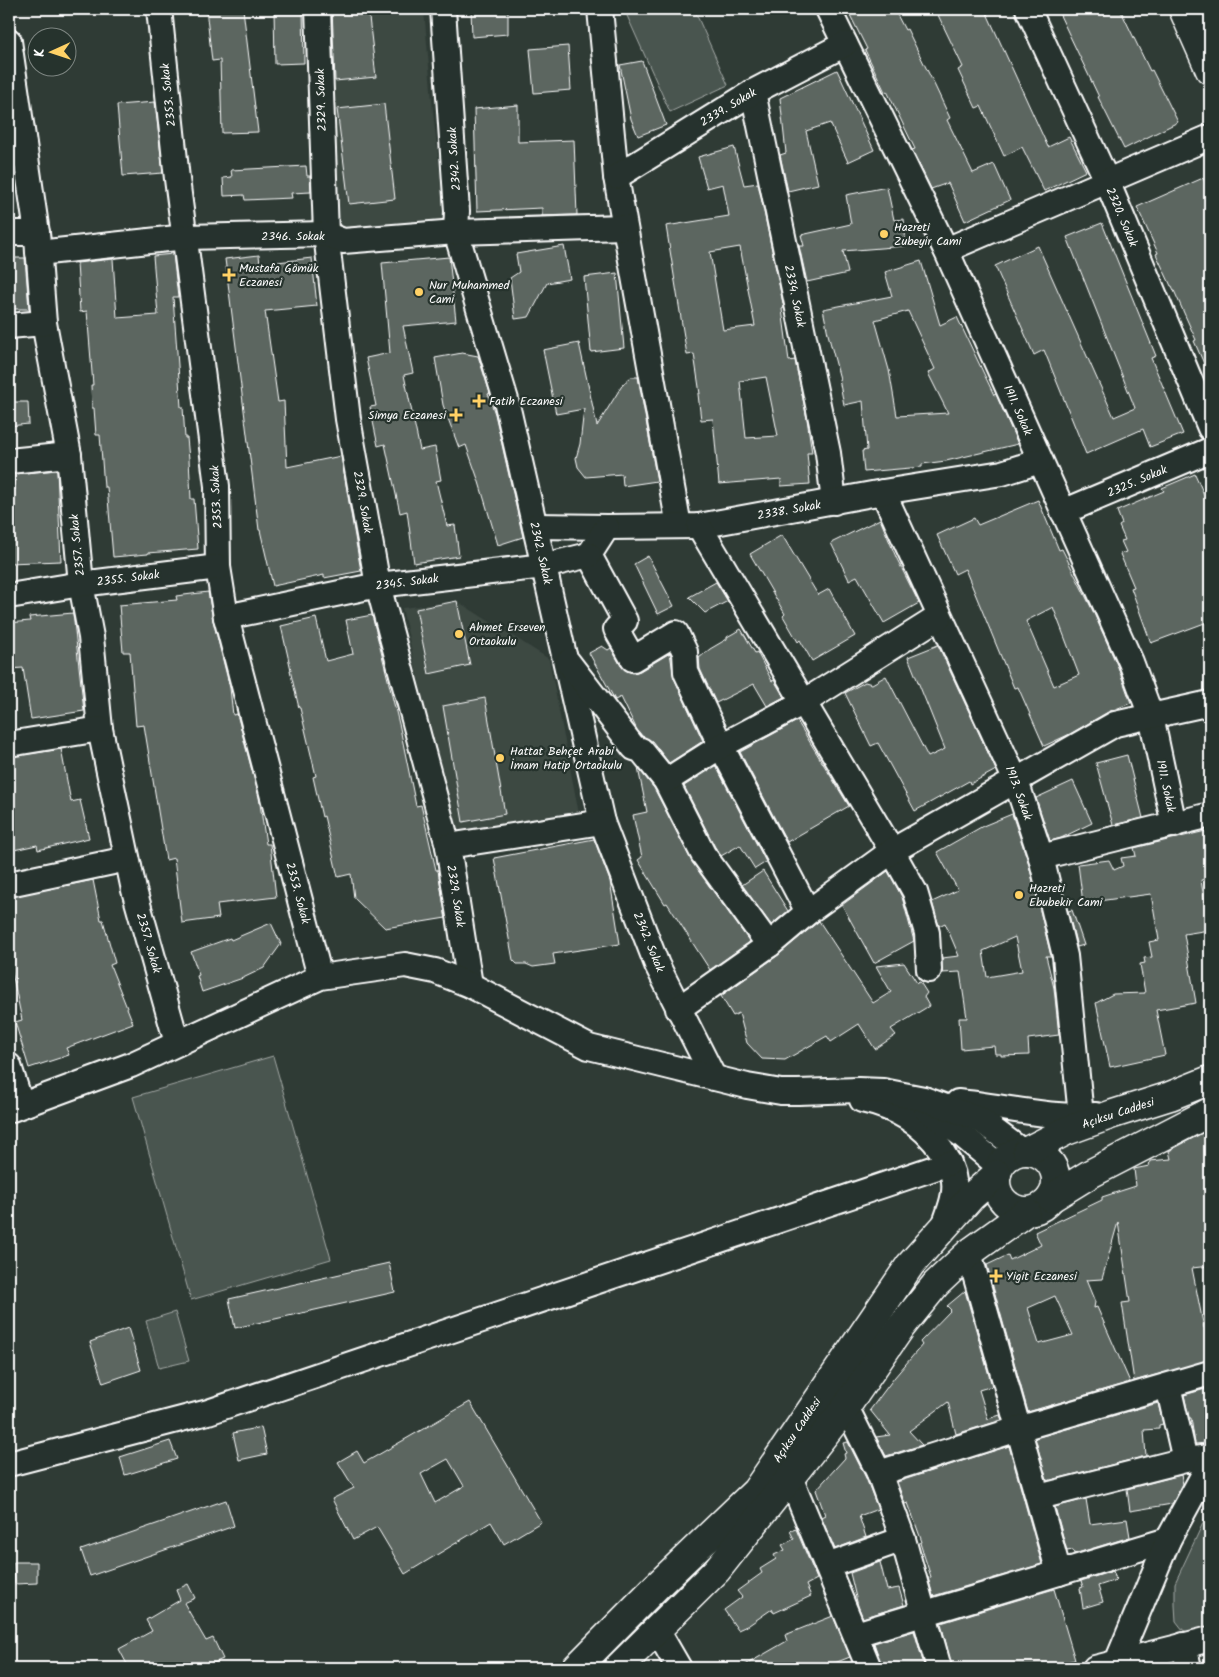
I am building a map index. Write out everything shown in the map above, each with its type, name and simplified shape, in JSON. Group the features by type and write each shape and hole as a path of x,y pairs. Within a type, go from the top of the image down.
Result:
{"main road":[{"path":"1183,9 1210,70"},
{"name":"Açıksu Caddesi","path":"1025,1151 1066,1131 1170,1096 1210,1080"},
{"path":"1051,1198 1090,1174 1210,1112"},
{"path":"1025,1151 1038,1153 1046,1159 1053,1167 1056,1176 1056,1186 1047,1203 1039,1209 1026,1212 1012,1208 1004,1202 997,1189 998,1170 1008,1157 1025,1151"},
{"name":"Açıksu Caddesi","path":"576,1668 658,1585 756,1491 910,1265 998,1170"},
{"name":"Açıksu Caddesi","path":"618,1668 717,1570 846,1406 901,1327 936,1284 969,1253 1026,1212"}],"street":[{"name":"2353. Sokak","path":"159,9 177,179 217,486 218,567 226,617 320,977"},
{"name":"2329. Sokak","path":"318,9 326,234 348,419 378,586 448,846 470,985"},
{"name":"2342. Sokak","path":"443,9 457,211 456,232 506,400 562,654 602,822 656,965 714,1078"},
{"path":"600,9 616,177 624,227 689,526 804,702 915,892 927,933 929,970"},
{"name":"1911. Sokak","path":"828,9 946,250 1130,662 1150,716 1174,825"},
{"name":"2320. Sokak","path":"1028,9 1108,181 1210,428"},
{"name":"2357. Sokak","path":"9,41 36,233 44,323 69,455 81,584 91,637 100,729 134,890 177,1043"},
{"name":"2339. Sokak","path":"616,177 753,92 845,44"},
{"name":"2334. Sokak","path":"753,92 828,454 834,502"},
{"path":"946,250 1210,137"},
{"name":"2346. Sokak","path":"36,233 38,253 186,237 326,234 343,242 456,232 624,227"},
{"path":"9,233 36,233"},
{"path":"9,326 44,323"},
{"name":"2325. Sokak","path":"1063,512 1210,450"},
{"path":"9,462 69,455"},
{"name":"2338. Sokak","path":"535,526 607,528 689,526 1002,473 1040,461"},
{"name":"1913. Sokak","path":"882,492 1016,781 1041,857 1065,956 1081,1116"},
{"path":"607,528 590,555 625,622 616,629 633,659 676,633 685,652 686,672 808,912"},
{"name":"2345. Sokak","path":"226,617 378,586 544,566 590,555"},
{"name":"2355. Sokak","path":"9,596 81,584 218,567"},
{"path":"666,781 722,746 804,702 940,617"},
{"path":"562,654 634,748 641,750 666,781 703,854 769,945"},
{"path":"678,1009 769,945 808,912 892,851 1116,724 1210,703"},
{"path":"9,744 100,729"},
{"path":"1041,857 1210,815"},
{"path":"448,846 602,822"},
{"path":"9,884 127,859"},
{"path":"9,1066 15,1107 130,1065 320,977 405,965 434,971 470,985 589,1047 747,1086 864,1101 899,1112 932,1136 949,1163 954,1182 953,1200 943,1228"},
{"path":"798,1092 883,1091 924,1099 969,1103 1043,1114 1081,1116 1113,1114"},
{"path":"883,1091 918,1104 932,1113 998,1170"},
{"path":"924,1099 979,1119 1025,1151"},
{"path":"9,1464 208,1412 949,1163"},
{"path":"969,1253 1059,1572"},
{"path":"879,1473 1018,1429 1210,1372"},
{"path":"1168,1386 1185,1460"},
{"path":"846,1406 879,1473 903,1539 939,1668"},
{"path":"1039,1498 1185,1460 1210,1457"},
{"path":"1102,1667 1210,1463"},
{"path":"790,1477 869,1668"},
{"path":"827,1566 903,1539"},
{"path":"856,1634 1168,1540"},
{"path":"657,1630 680,1668"},
{"path":"1102,1667 1210,1639"},
{"path":"1184,1645 1189,1668"}],"shaded area":[{"path":"310,9 424,9 433,112 446,223 335,236"},
{"path":"624,9 694,9 728,85 670,112"},
{"name":"Hattat Behçet Arabi İmam Hatip Ortaokulu","path":"457,601 549,659 581,824 448,846 421,692 402,608"},
{"path":"273,1056 331,1259 191,1300 133,1097"},
{"path":"175,1312 189,1361 159,1368 146,1321"},
{"path":"1210,1508 1210,1633 1197,1636 1183,1630 1176,1621 1175,1583"}],"building":[{"path":"206,9 243,9 258,132 222,133 220,60 212,61"},
{"path":"274,9 303,9 304,63 275,64"},
{"path":"332,9 368,9 376,77 335,81"},
{"path":"471,9 508,9 508,34 472,37"},
{"path":"847,9 894,9 905,30 907,29 935,86 950,118 947,120 973,173 994,164 1010,200 965,221 948,183 931,189 912,150 915,149 887,91 885,92 865,50 867,49"},
{"path":"952,9 985,9 1048,147 1069,137 1086,171 1044,191 1022,147 1004,156 981,106 976,108 958,70 963,67 938,15"},
{"path":"1057,9 1120,9 1150,71 1152,70 1178,122 1124,149"},
{"path":"568,46 571,90 534,93 530,49"},
{"path":"642,61 666,125 638,136 631,119 620,65"},
{"path":"837,70 874,150 848,162 830,123 806,131 818,184 788,191 780,155 786,153 780,98"},
{"path":"155,102 163,173 123,176 117,105"},
{"path":"384,104 395,199 349,204 337,109"},
{"path":"518,105 518,142 574,140 577,215 542,216 542,208 477,211 474,109"},
{"path":"734,147 744,185 758,183 784,308 782,309 789,361 795,360 807,419 812,453 807,453 810,484 781,486 781,479 719,484 713,419 701,420 698,394 700,394 694,354 687,355 666,226 729,216 723,184 707,188 698,157","holes":["740,247 755,326 723,330 710,252","766,377 778,436 746,438 740,381"]},
{"path":"306,166 307,176 310,176 311,192 291,193 292,198 245,200 244,195 224,196 223,178 232,177 231,170"},
{"path":"1203,178 1210,193 1210,377 1194,341 1196,340 1156,254 1158,253 1137,207"},
{"path":"887,187 894,220 904,219 906,246 843,251 848,273 807,282 799,246 804,246 801,235 851,224 846,195"},
{"path":"1102,223 1156,356 1151,358 1183,434 1150,447 1143,429 1086,454 1044,350 1034,355 995,266 1038,246 1114,417 1135,408 1067,237"},
{"path":"564,246 570,279 547,283 529,317 515,319 510,278 519,272 516,254"},
{"path":"173,254 178,297 173,297 181,407 183,407 185,438 187,438 191,499 194,499 198,549 113,557 107,487 104,487 100,435 96,435 94,408 92,408 91,385 93,385 87,311 80,312 77,263 113,259 117,318 158,315 153,256"},
{"path":"259,255 260,264 312,258 317,306 265,311 278,402 284,401 287,467 341,456 361,571 324,578 324,575 273,586 259,530 225,259"},
{"path":"449,257 456,321 403,326 413,373 404,375 420,450 435,447 441,480 436,481 447,526 455,525 459,556 414,563 407,511 400,513 385,444 378,446 370,407 376,406 366,358 390,353 382,263"},
{"path":"9,258 25,258 29,309 9,309"},
{"path":"921,261 940,325 957,317 994,395 996,394 1018,444 946,461 922,464 922,467 864,472 862,451 867,450 863,401 844,405 840,379 823,309 892,296 885,272","holes":["908,311 935,369 928,373 948,413 897,416 889,370 875,320"]},
{"path":"617,273 624,348 591,352 584,277"},
{"path":"579,343 597,426 623,384 631,377 638,377 657,481 623,486 622,474 586,477 578,467 576,458 580,444 584,409 556,414 543,350"},
{"path":"462,353 478,356 490,393 488,394 495,414 523,537 498,545 466,445 459,448 443,405 435,358"},
{"path":"9,402 28,402 29,424 9,426"},
{"path":"57,470 61,561 9,563 9,490 15,490 14,474"},
{"path":"1195,474 1210,508 1210,621 1151,643 1131,588 1134,587 1120,554 1126,552 1121,541 1125,540 1119,526 1122,524 1117,511 1164,491 1162,488"},
{"path":"1038,500 1059,550 1062,549 1092,609 1118,667 1131,703 1108,712 1070,734 1044,746 1018,687 1014,688 965,569 955,574 937,535 974,518 978,525","holes":["1053,607 1079,675 1054,686 1026,621"]},
{"path":"880,519 919,603 884,623 857,576 849,580 831,543"},
{"path":"782,535 818,595 829,589 855,636 812,661 800,640 798,642 783,616 785,614 750,554"},
{"path":"648,556 674,606 658,614 634,564"},
{"path":"716,582 728,601 705,613 689,597"},
{"path":"208,592 230,688 233,715 237,714 259,797 266,844 270,844 276,897 217,904 219,918 182,923 174,858 166,860 144,725 136,726 130,652 123,652 119,605 177,600 176,596"},
{"path":"457,601 470,665 429,674 416,609"},
{"path":"73,613 84,711 31,719 23,668 9,669 9,623 30,621 29,617"},
{"path":"372,615 400,728 416,806 421,805 436,870 438,870 446,918 385,928 354,898 351,874 338,877 324,816 322,817 313,777 316,776 281,626 316,618 326,661 353,654 346,620"},
{"path":"741,629 755,653 757,652 772,681 774,680 784,697 767,706 754,684 716,703 700,669 699,658"},
{"path":"938,645 996,770 970,784 969,781 915,811 878,743 871,746 845,693 865,682 872,684 886,676 928,757 945,749 908,657"},
{"path":"602,646 608,650 611,648 621,666 633,673 640,671 670,653 674,678 703,741 669,763 652,741 642,736 637,730 621,697 615,700 589,653"},
{"path":"485,698 505,814 463,822 443,706"},
{"path":"797,721 849,806 787,842 740,752"},
{"path":"61,749 71,802 80,800 89,838 38,850 37,845 9,851 9,757"},
{"path":"1127,755 1143,818 1113,825 1096,763"},
{"path":"716,766 766,862 755,869 740,845 721,856 684,786"},
{"path":"638,768 654,788 692,862 750,942 710,970 667,903 665,904 638,860 642,857 633,815 647,812"},
{"path":"1073,781 1092,823 1061,838 1050,841 1036,798"},
{"path":"1012,814 1028,861 1051,956 1046,956 1054,988 1059,1035 1028,1039 1029,1055 1001,1056 1001,1054 995,1054 994,1046 961,1049 959,1018 967,1018 960,972 942,973 942,958 959,956 945,923 939,926 932,902 958,890 937,852 983,826","holes":["1015,937 1022,971 987,977 983,951"]},
{"path":"1210,830 1210,868 1204,869 1206,879 1201,880 1209,930 1184,934 1196,1003 1156,1010 1165,1055 1110,1067 1096,1003 1113,994 1145,993 1140,964 1145,963 1144,958 1152,957 1149,942 1159,940 1151,894 1083,903 1078,864 1109,860 1114,870 1123,866 1121,858 1136,856 1134,848"},
{"path":"594,839 610,881 620,944 553,954 555,964 533,967 526,964 517,964 513,960 494,858"},
{"path":"763,871 788,911 771,925 742,885"},
{"path":"888,871 902,897 914,941 874,963 842,905"},
{"path":"93,880 101,920 103,920 115,963 110,965 133,1023 66,1048 69,1055 29,1068 15,1022 22,1020 9,958 9,897"},
{"path":"1072,910 1084,945 1077,947 1068,911"},
{"path":"819,921 873,1003 891,992 876,966 904,963 917,983 920,982 927,993 924,997 929,1006 891,1029 896,1035 875,1049 859,1024 831,1042 827,1036 785,1060 762,1059 747,1043 739,1013 733,1016 721,996 777,956"},
{"path":"271,923 281,944 264,968 243,978 202,992 197,976 199,975 191,952 230,938 231,940"},
{"path":"1210,1129 1210,1266 1192,1268 1204,1328 1210,1327 1210,1360 1134,1381 1122,1303 1130,1302 1118,1222 1102,1279 1086,1280 1095,1302 1094,1308 1097,1307 1130,1382 1028,1412 987,1265 1008,1255 1010,1260 1041,1245 1035,1232 1102,1200 1102,1197 1136,1186 1134,1169 1149,1166 1150,1161 1171,1159 1169,1151","holes":["1055,1296 1073,1335 1039,1344 1028,1308"]},
{"path":"389,1263 395,1292 235,1328 229,1299"},
{"path":"965,1291 992,1386 979,1390 988,1419 1000,1415 1002,1420 956,1434 948,1402 909,1431 922,1445 886,1456 876,1437 890,1435 870,1410 922,1345 920,1342 951,1310 947,1306"},
{"path":"128,1328 141,1370 103,1383 90,1342"},
{"path":"1209,1388 1210,1431 1206,1432 1207,1443 1195,1444 1191,1418 1189,1418 1184,1395"},
{"path":"470,1402 541,1522 504,1544 491,1522 405,1574 377,1527 353,1540 332,1499 354,1488 338,1462 357,1451 364,1463","holes":["448,1459 464,1486 435,1503 421,1474"]},
{"path":"1158,1403 1163,1424 1159,1425 1159,1429 1144,1430 1146,1456 1047,1481 1035,1438"},
{"path":"261,1427 267,1454 239,1460 233,1433"},
{"path":"170,1441 177,1459 125,1475 120,1457"},
{"path":"848,1442 866,1478 878,1509 859,1516 866,1537 835,1549 821,1517 825,1515 816,1490 845,1458 844,1454 846,1453 843,1443"},
{"path":"1009,1446 1042,1564 933,1596 928,1578 931,1577 920,1543 922,1542 908,1503 905,1504 897,1482"},
{"path":"1181,1475 1183,1484 1172,1504 1130,1511 1127,1489"},
{"path":"1086,1499 1090,1524 1127,1519 1130,1537 1074,1554 1073,1550 1067,1551 1055,1507"},
{"path":"226,1500 234,1526 90,1576 81,1550"},
{"path":"796,1529 817,1579 806,1585 811,1596 774,1613 772,1609 749,1625 738,1630 724,1610 742,1597 737,1591 762,1573 760,1569 776,1559 774,1555 785,1550 782,1545 794,1539 790,1531"},
{"path":"14,1562 37,1562 37,1583 15,1584"},
{"path":"880,1562 887,1590 899,1588 904,1605 863,1618 850,1573"},
{"path":"1113,1571 1116,1580 1098,1586 1103,1602 1083,1608 1080,1588 1083,1587 1081,1581"},
{"path":"188,1584 195,1598 184,1603 206,1641 213,1638 223,1659 202,1668 129,1668 119,1649 152,1631 146,1620 180,1600 176,1590"},
{"path":"1054,1589 1075,1660 1040,1668 952,1668 941,1623"},
{"path":"833,1616 850,1657 822,1668 740,1668 787,1641 785,1635"},
{"path":"914,1631 925,1668 882,1668 874,1643"}],"place":[{"name":"Hazreti Zubeyir Cami","path":"884,234"},
{"name":"Mustafa Gömük Eczanesi","path":"229,275"},
{"name":"Nur Muhammed Cami","path":"419,292"},
{"name":"Fatih Eczanesi","path":"479,401"},
{"name":"Simya Eczanesi","path":"456,415"},
{"name":"Ahmet Erseven Ortaokulu","path":"459,634"},
{"name":"Hattat Behçet Arabi İmam Hatip Ortaokulu","path":"500,758"},
{"name":"Hazreti Ebubekir Cami","path":"1019,895"},
{"name":"Yigit Eczanesi","path":"996,1276"}]}
